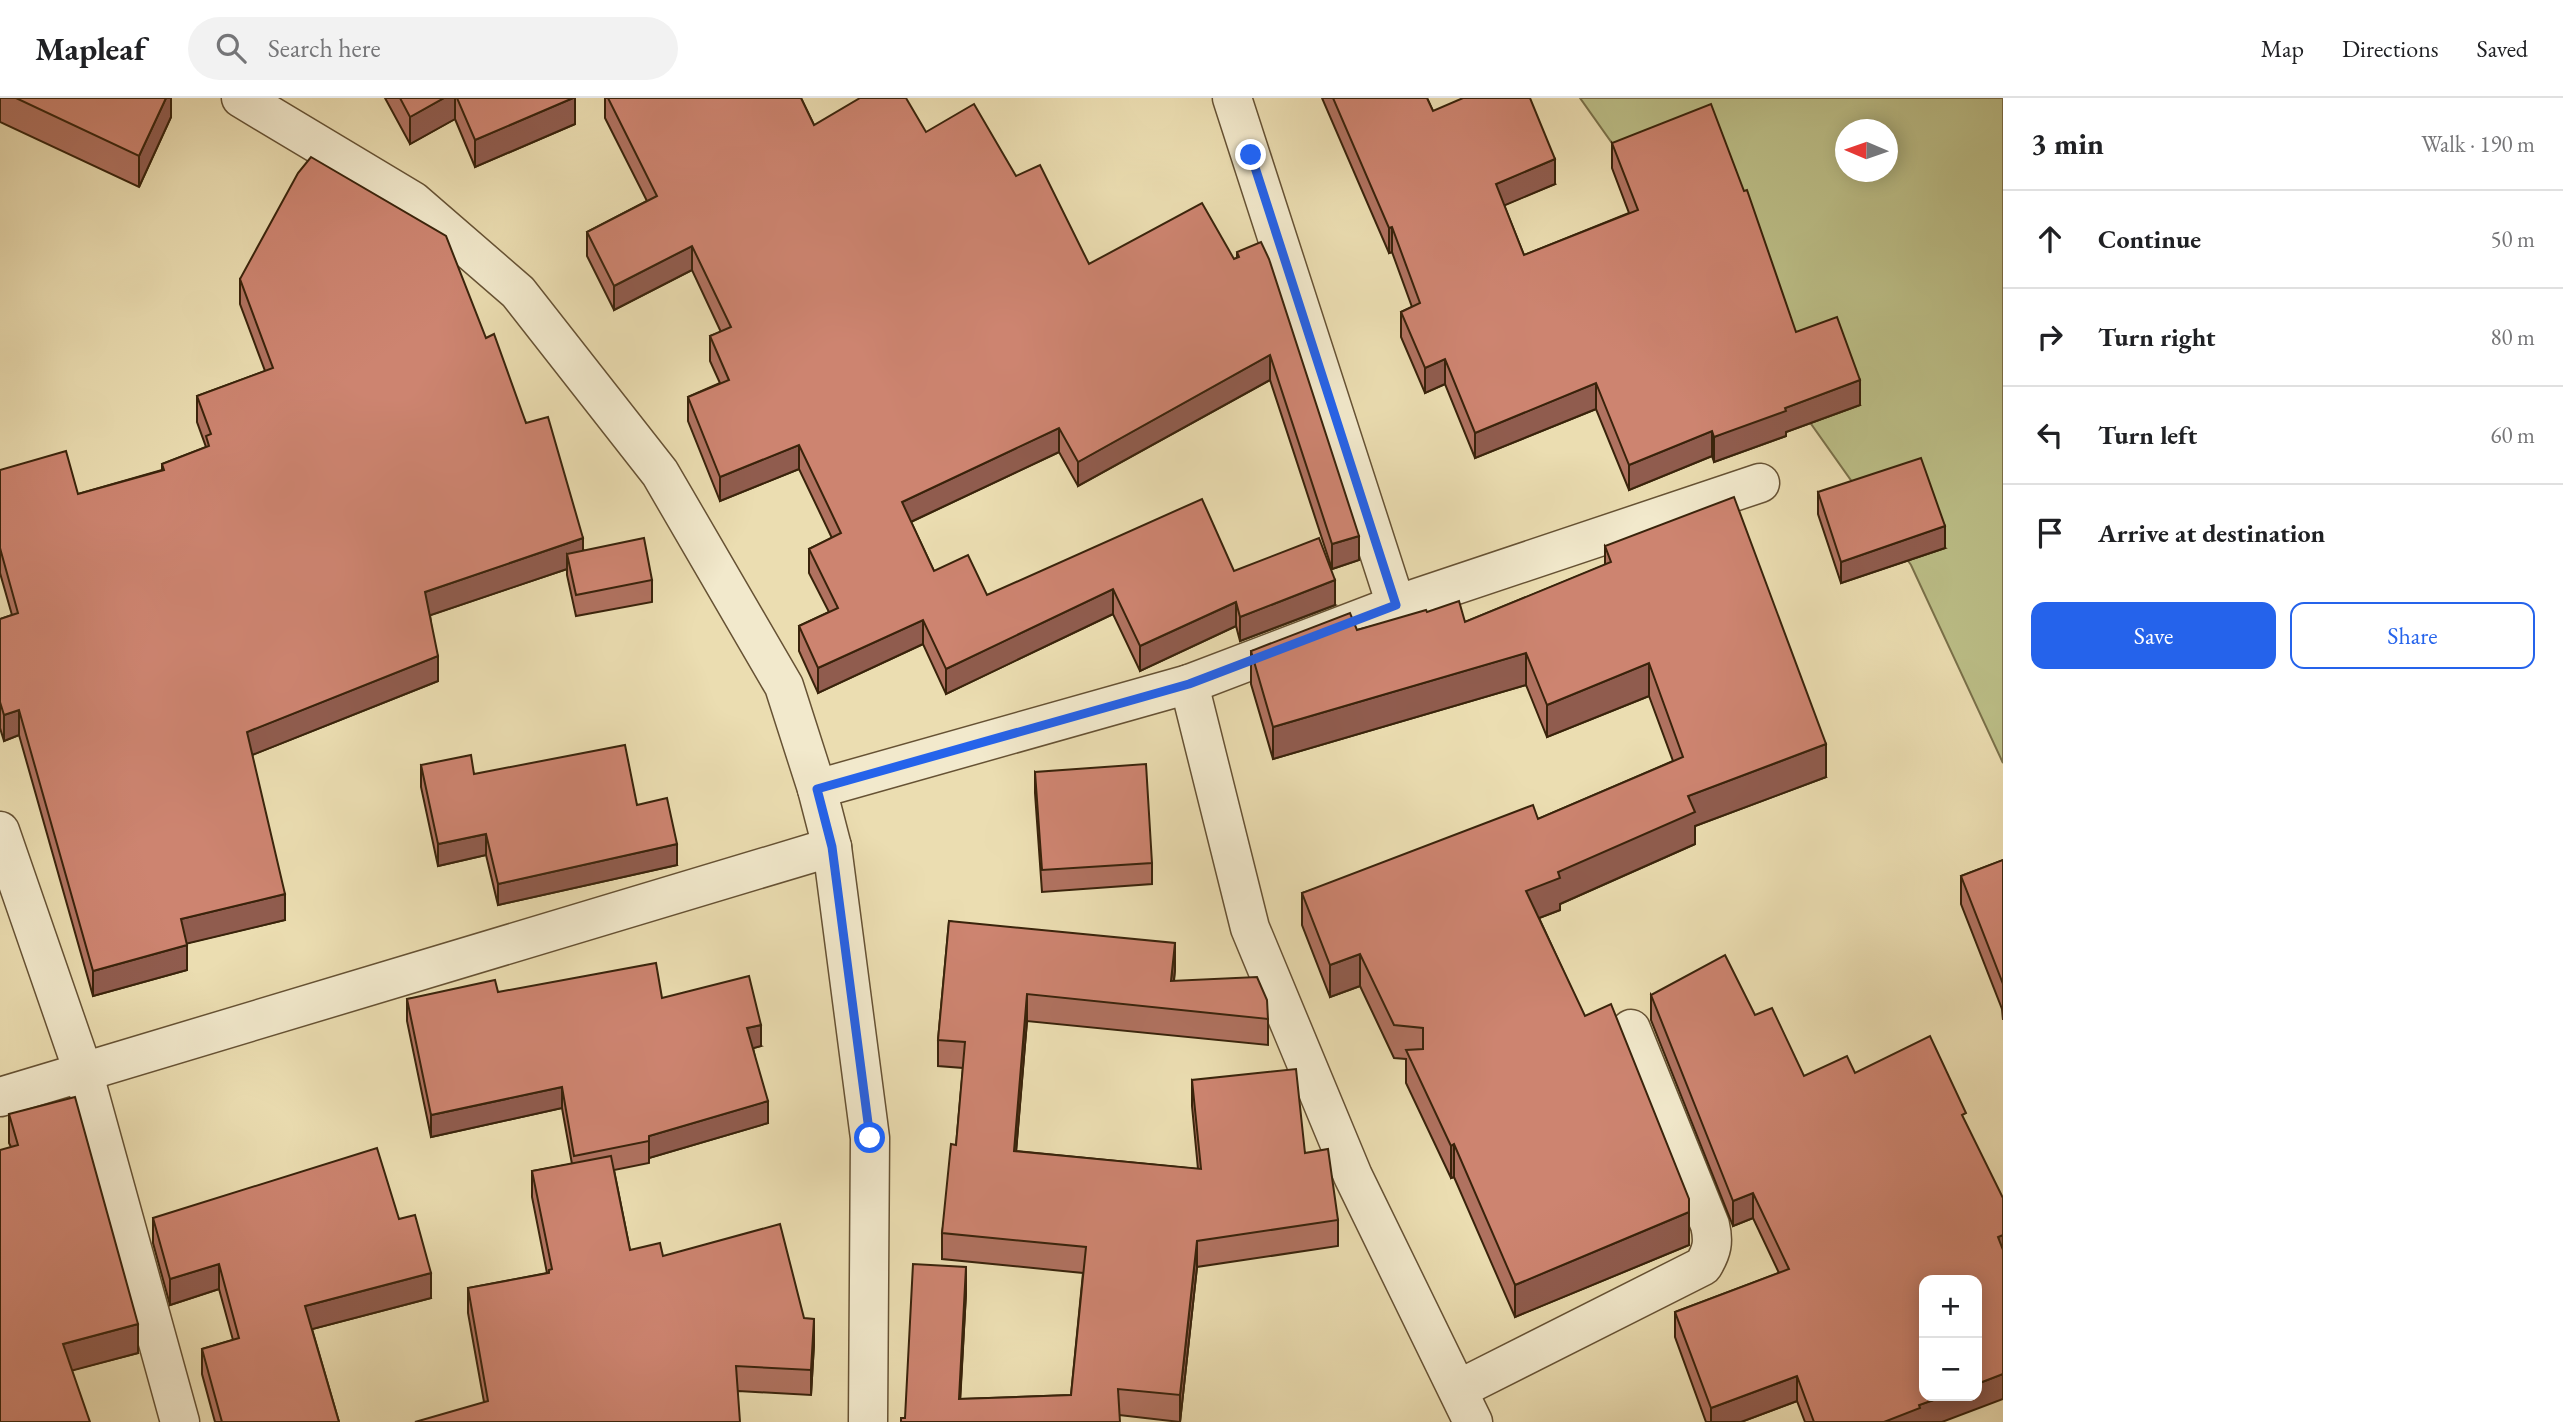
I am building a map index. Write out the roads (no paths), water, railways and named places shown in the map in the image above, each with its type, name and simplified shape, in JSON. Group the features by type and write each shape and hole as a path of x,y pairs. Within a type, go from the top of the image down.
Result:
{"street":[{"path":"241,98 413,201 518,292 660,472 784,686 817,789 832,847 870,1138 867,1422"},
{"path":"1232,98 1396,605"},
{"path":"817,789 1189,684 1396,605 1760,483"},
{"path":"1189,684 1250,928 1353,1176 1466,1406 1703,1266 1712,1252 1710,1226 1631,1029"},
{"path":"0,831 83,1071 180,1422"},
{"path":"0,1097 832,847"}]}
